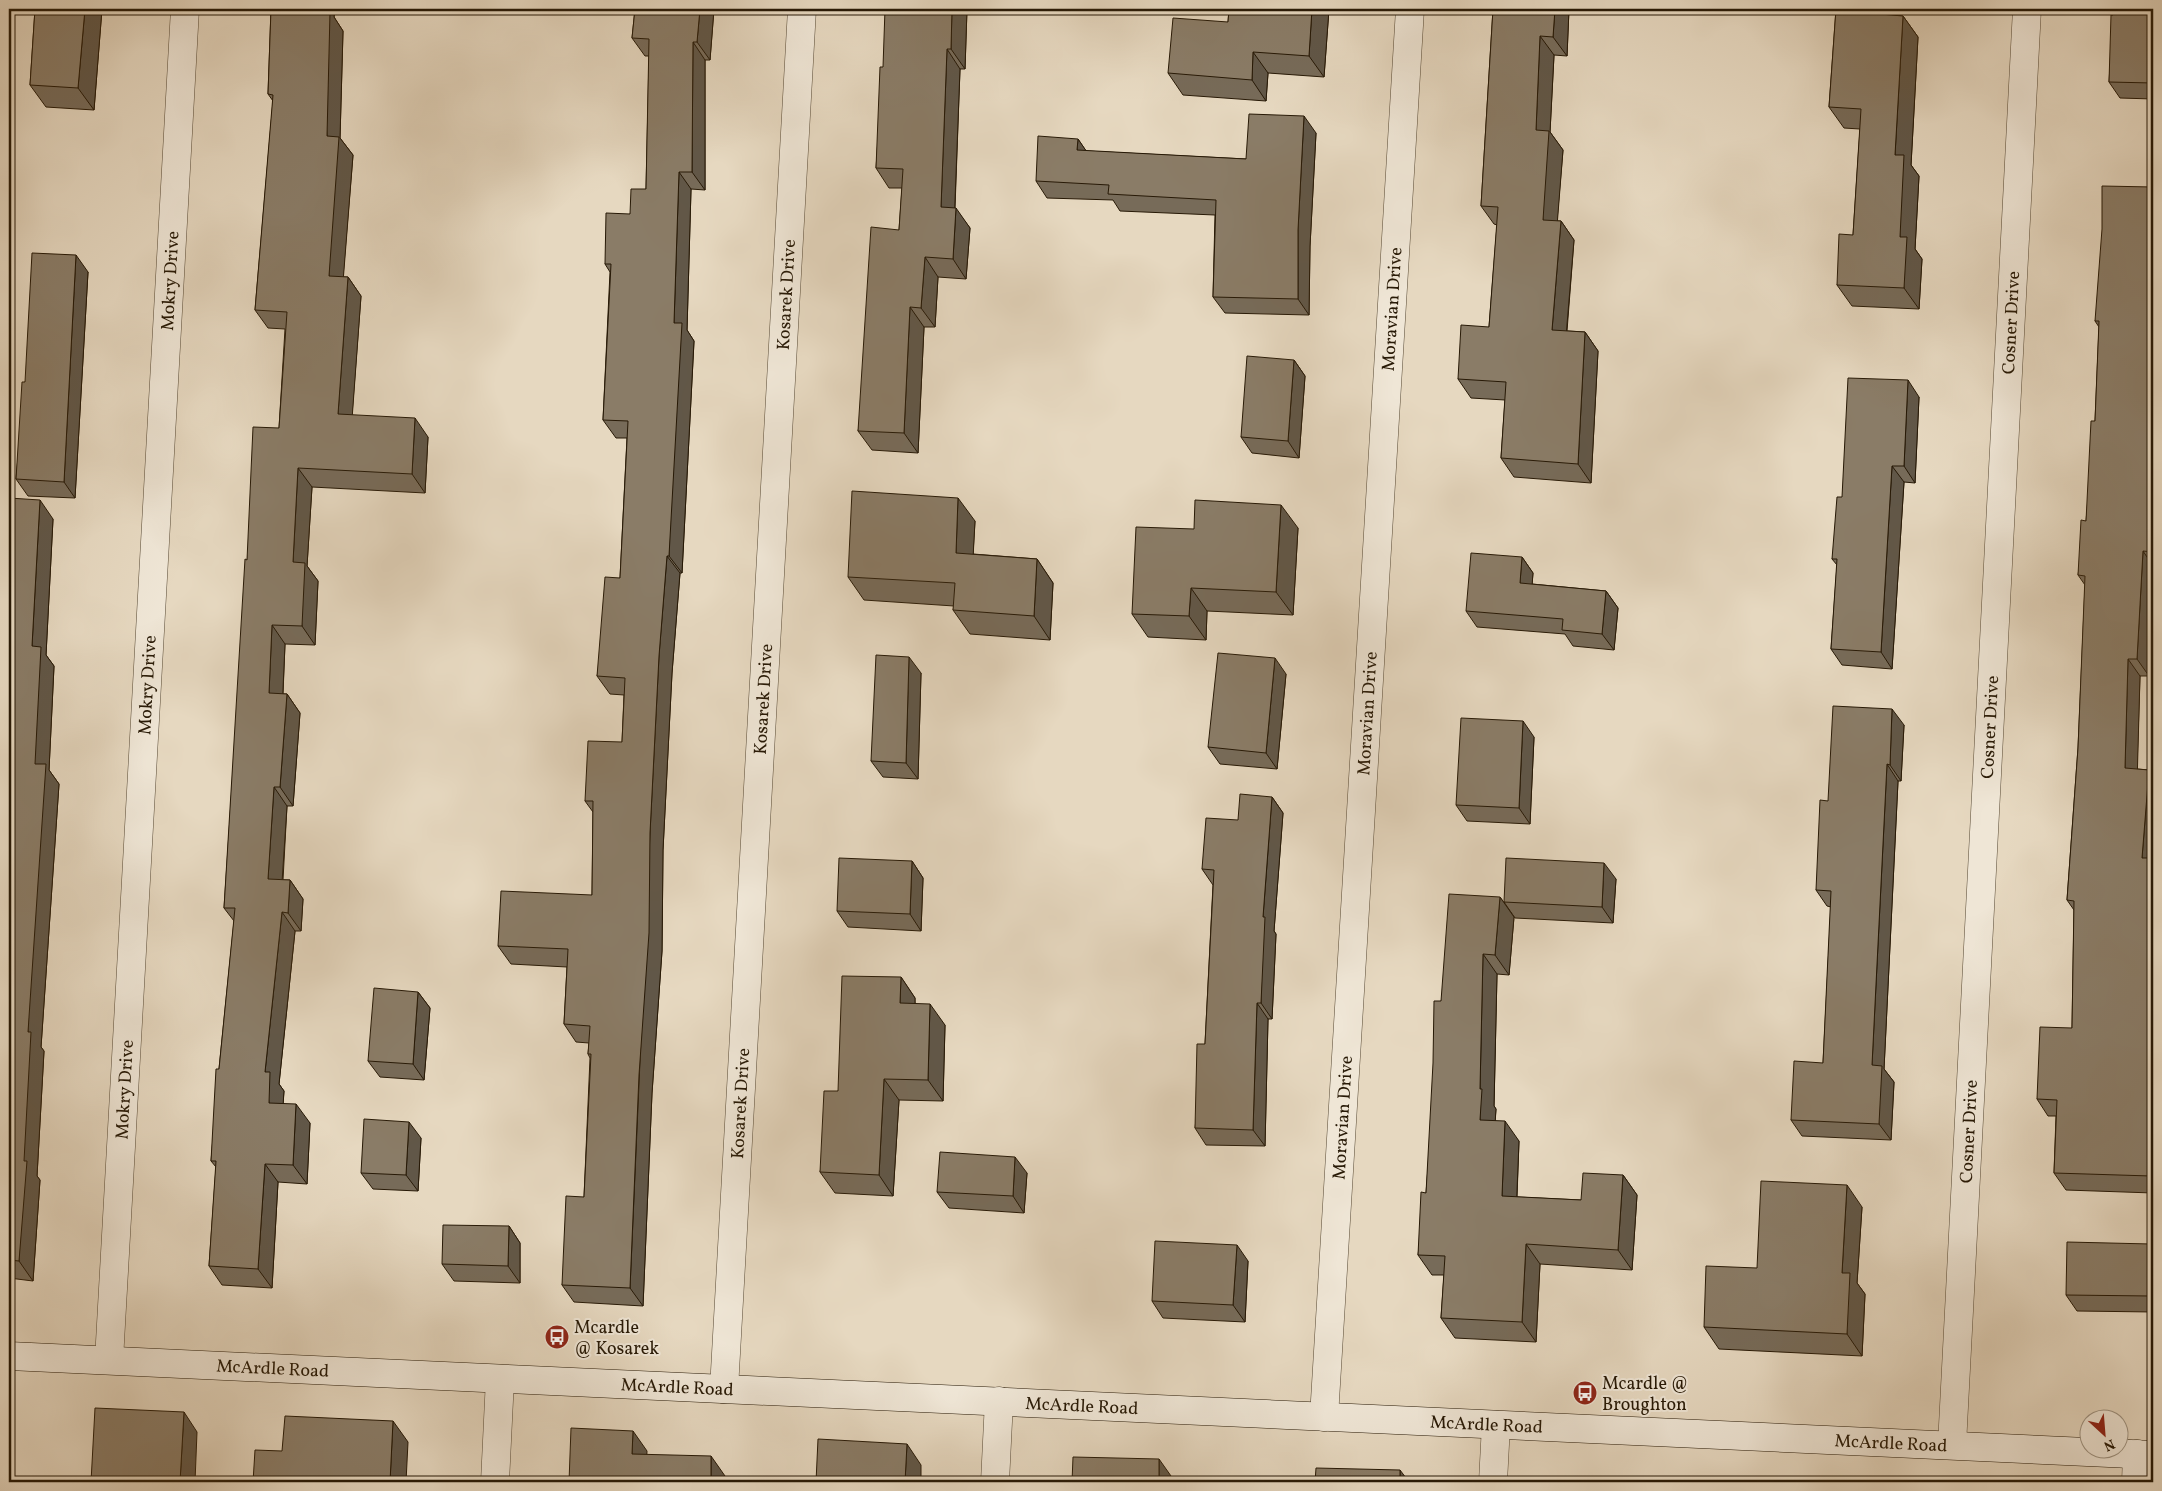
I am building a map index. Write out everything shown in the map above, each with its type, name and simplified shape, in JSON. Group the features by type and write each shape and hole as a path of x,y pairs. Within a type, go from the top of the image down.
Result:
{"street":[{"name":"Mokry Drive","path":"110,1360 185,9"},
{"name":"Kosarek Drive","path":"724,1389 802,9"},
{"name":"Moravian Drive","path":"1324,1417 1410,9"},
{"name":"Cosner Drive","path":"1952,1445 2027,9"},
{"name":"McArdle Road","path":"9,1356 2145,1455"},
{"path":"495,1482 500,1379"},
{"path":"995,1482 999,1401"},
{"path":"1493,1482 1496,1425"},
{"path":"2136,1482 2145,1455"}],"building":[{"path":"35,9 85,9 78,88 30,85"},
{"path":"271,9 319,9 319,12 330,12 327,136 339,137 329,276 348,277 338,414 415,418 412,474 298,468 293,562 305,563 302,626 272,625 269,693 287,694 280,787 274,787 268,879 290,880 288,913 282,912 265,1072 270,1072 269,1103 296,1104 293,1165 265,1164 258,1269 209,1266 216,1161 211,1161 216,1069 219,1069 235,908 224,908 245,559 247,560 253,427 279,428 287,312 255,310 273,95 268,94"},
{"path":"635,9 700,9 697,42 693,42 692,172 679,172 674,323 682,323 669,556 667,556 659,656 650,833 649,933 639,1075 630,1288 562,1285 566,1196 584,1197 591,1054 588,1054 590,1026 564,1024 568,949 498,946 501,891 592,895 593,801 585,801 588,741 622,742 625,678 597,676 605,577 620,578 628,421 603,420 611,264 605,264 606,213 630,214 631,189 646,189 649,39 632,38"},
{"path":"885,9 952,9 951,49 947,49 941,207 956,208 953,259 925,257 921,308 910,307 904,433 858,431 871,227 899,230 903,169 876,168 880,67 883,67"},
{"path":"1229,9 1312,9 1309,56 1253,52 1252,80 1168,73 1173,18 1228,22"},
{"path":"1493,9 1555,9 1553,37 1540,36 1536,130 1549,131 1543,220 1561,221 1552,330 1585,332 1578,464 1501,458 1506,382 1458,379 1461,325 1489,327 1498,207 1481,206"},
{"path":"1836,9 1880,9 1880,14 1903,16 1895,155 1904,155 1900,237 1907,237 1904,288 1837,285 1839,234 1853,235 1861,109 1829,107"},
{"path":"2113,9 2153,9 2153,83 2109,82 2111,15 2113,15"},
{"path":"1249,114 1304,116 1298,230 1298,299 1213,297 1216,200 1108,194 1109,185 1036,181 1038,136 1078,139 1077,150 1246,159"},
{"path":"2102,186 2153,187 2153,552 2143,551 2137,659 2128,659 2125,768 2149,770 2142,858 2149,858 2148,884 2153,884 2153,1186 2150,1186 2151,1176 2054,1173 2057,1100 2037,1099 2040,1027 2072,1028 2074,901 2067,900 2078,748 2085,576 2078,575 2081,520 2086,521 2091,421 2095,421 2099,321 2095,321 2102,229"},
{"path":"32,253 76,255 64,482 16,479 22,382 25,382"},
{"path":"1247,356 1294,360 1288,441 1241,437"},
{"path":"1848,378 1908,380 1904,466 1892,466 1881,652 1831,649 1837,559 1832,559 1837,497 1842,497"},
{"path":"852,491 958,498 956,553 1037,559 1034,616 953,610 955,583 848,577"},
{"path":"9,498 40,500 32,646 41,647 35,764 46,764 28,1032 31,1032 24,1161 27,1161 19,1261 9,1260 9,894 12,838 9,838"},
{"path":"1195,500 1281,505 1276,592 1191,588 1189,616 1132,614 1136,527 1194,529"},
{"path":"1471,553 1522,557 1520,583 1606,591 1602,634 1562,630 1563,619 1466,611"},
{"path":"1218,653 1275,658 1266,753 1208,747"},
{"path":"876,655 909,657 906,763 871,761"},
{"path":"1833,706 1892,709 1890,765 1887,764 1872,1065 1882,1066 1879,1124 1791,1120 1794,1061 1823,1063 1831,891 1816,890 1820,800 1828,801"},
{"path":"1461,718 1523,721 1519,808 1456,805"},
{"path":"1240,794 1272,797 1263,917 1265,917 1261,1003 1257,1003 1253,1130 1195,1128 1197,1044 1205,1044 1214,870 1202,869 1206,818 1238,820"},
{"path":"839,858 912,861 910,914 837,911"},
{"path":"1506,858 1604,863 1602,907 1504,902"},
{"path":"1449,894 1500,897 1495,955 1483,954 1480,1120 1505,1121 1502,1196 1581,1200 1583,1173 1623,1175 1618,1250 1526,1244 1522,1322 1441,1318 1445,1256 1418,1255 1421,1192 1426,1193 1433,1063 1434,1001 1441,1001"},
{"path":"842,976 901,977 900,1003 930,1004 928,1080 884,1079 879,1175 820,1172 824,1091 838,1091"},
{"path":"374,988 418,992 413,1064 368,1061"},
{"path":"364,1119 409,1122 406,1175 361,1173"},
{"path":"940,1152 1015,1157 1013,1196 937,1192"},
{"path":"1761,1181 1847,1185 1842,1273 1850,1273 1847,1334 1704,1327 1706,1266 1757,1268"},
{"path":"443,1225 509,1226 508,1266 442,1264"},
{"path":"1155,1241 1237,1245 1233,1305 1152,1301"},
{"path":"2067,1242 2151,1244 2150,1296 2066,1295"},
{"path":"95,1408 184,1412 180,1482 91,1482"},
{"path":"285,1416 393,1421 390,1482 253,1482 255,1450 282,1451"},
{"path":"571,1428 633,1431 632,1454 711,1456 711,1482 569,1482"},
{"path":"818,1439 907,1444 905,1482 816,1482"},
{"path":"1073,1457 1159,1459 1159,1482 1072,1482"},
{"path":"1316,1468 1400,1470 1400,1482 1315,1482"}],"place":[{"name":"Mcardle @ Kosarek","path":"557,1337"},
{"name":"Mcardle @ Broughton","path":"1585,1393"}]}
